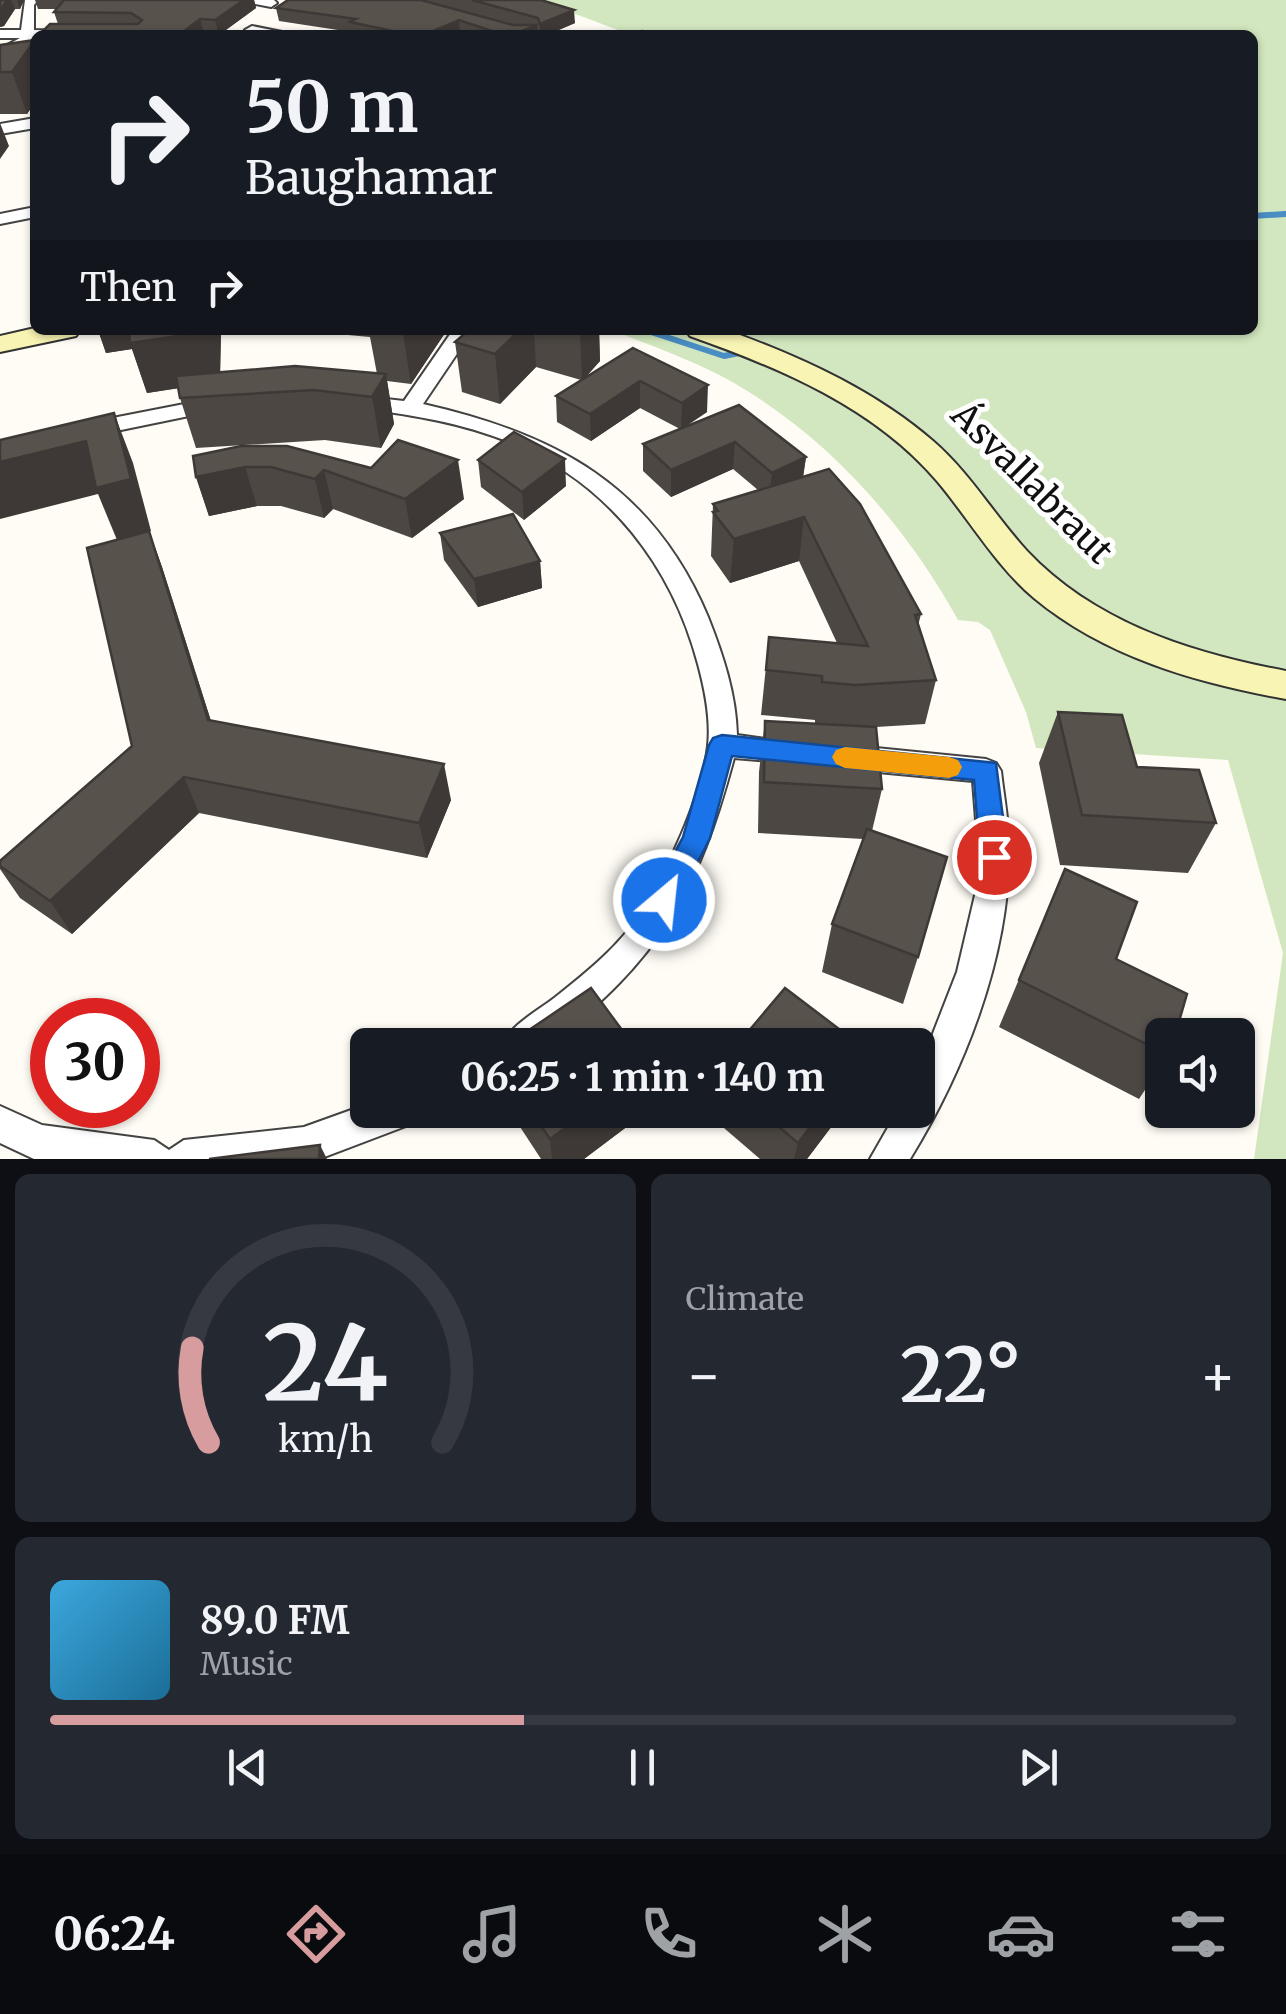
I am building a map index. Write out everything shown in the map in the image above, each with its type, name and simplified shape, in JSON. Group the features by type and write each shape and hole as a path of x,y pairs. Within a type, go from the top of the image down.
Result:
{"main road":[{"path":"0,336 30,329"},
{"path":"0,344 42,335"},
{"name":"Ásvallabraut","path":"713,335 804,370 885,418 954,479 1020,565 1092,618 1157,650 1231,673 1286,684"},
{"name":"Ásvallabraut","path":"743,335 830,369 866,388 931,434 978,480 1041,559 1110,611 1205,653 1286,670"}],"street":[{"path":"0,56 20,46 30,33 28,6 32,0"},
{"path":"241,0 271,3"},
{"path":"0,34 30,33"},
{"path":"0,56 26,58"},
{"path":"0,129 30,124"},
{"path":"0,219 30,213"},
{"path":"410,408 460,335"},
{"path":"326,400 410,408 469,419 524,440 604,486 634,513 676,572 698,620 717,681 722,745 696,838 647,931 546,1028"},
{"path":"60,436 192,406 237,402"},
{"path":"722,745 986,771 994,857 986,918 958,1014 918,1116 889,1159"},
{"path":"0,1124 40,1143 154,1159"},
{"path":"184,1159 304,1146 352,1128"}],"green space":[{"path":"520,0 1286,0 1286,1159 1254,1159 1283,953 1228,760 1036,748 1026,712 990,630 978,622 958,620 913,548 828,452 796,425 725,378 624,335 1258,335 1258,30 618,30 565,10"}],"building":[{"path":"64,0 244,0 215,20 200,19 186,30 44,30 50,24 138,24 142,20 131,13 54,12"},
{"path":"288,0 421,0 513,25 537,25 524,30 489,30 459,20 436,30 388,30 350,22 356,19 276,8"},
{"path":"472,0 541,0 574,10 540,24 538,18"},
{"path":"30,41 30,47 12,72 0,72 0,45"},
{"path":"129,335 185,335 130,343"},
{"path":"463,335 515,335 495,354 455,342"},
{"path":"633,348 708,385 682,403 640,381 590,414 556,396"},
{"path":"295,366 386,374 372,397 314,390 180,398 176,376"},
{"path":"739,405 806,457 772,473 735,442 671,470 643,444"},
{"path":"114,413 131,479 96,488 86,441 0,462 0,440"},
{"path":"514,432 565,459 522,492 478,460"},
{"path":"398,440 458,460 405,499 324,470 315,479 271,467 245,467 196,477 193,456 241,446 287,446 371,468"},
{"path":"829,469 860,504 921,614 915,615 936,680 855,685 822,682 822,676 766,670 769,637 868,646 804,517 734,539 713,512 718,511 713,504"},
{"path":"513,514 540,561 474,579 440,533"},
{"path":"149,531 208,720 444,764 419,823 184,777 50,901 0,866 0,861 132,746 87,548"},
{"path":"1058,712 1122,715 1137,767 1199,770 1216,823 1082,815"},
{"path":"765,721 876,727 882,789 764,782"},
{"path":"867,829 947,857 918,957 832,924"},
{"path":"1065,869 1137,902 1116,959 1187,994 1180,1018 1145,1018 1145,1043 1019,980"},
{"path":"591,988 620,1028 532,1028"},
{"path":"785,988 838,1028 751,1028"},
{"path":"542,1128 565,1128 550,1139"},
{"path":"780,1128 809,1128 798,1143"},
{"path":"320,1145 319,1159 209,1159"}],"waterway":[{"path":"1258,216 1285,214"},
{"path":"660,335 724,356 744,352"}],"slow traffic":[{"path":"845,757 949,767"}],"route":[{"path":"664,900 696,838 722,745 986,771 994,857"}]}
